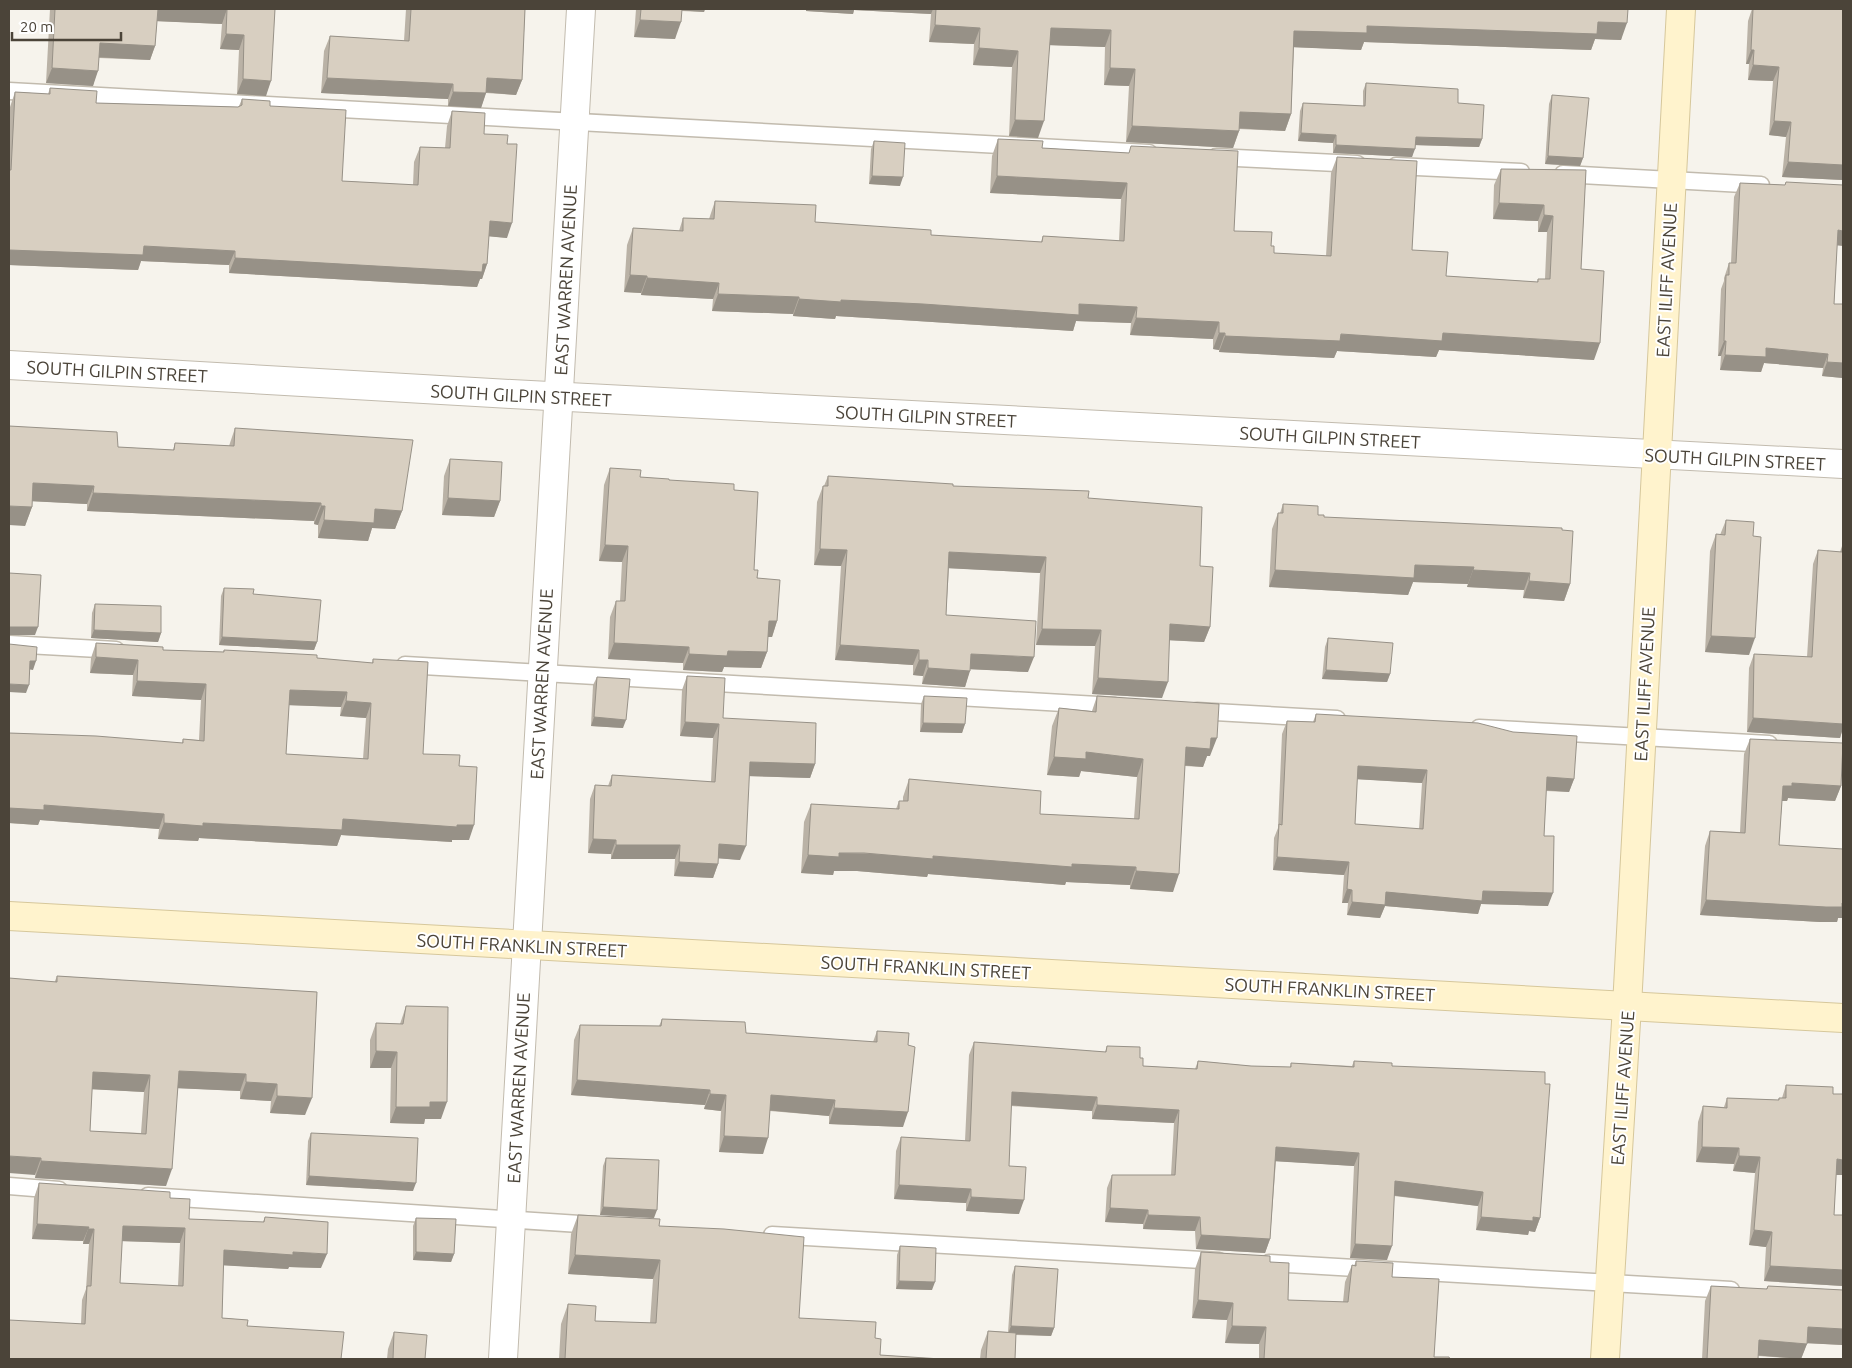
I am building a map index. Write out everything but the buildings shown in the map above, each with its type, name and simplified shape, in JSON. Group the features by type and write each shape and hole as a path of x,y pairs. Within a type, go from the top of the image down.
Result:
{"street":[{"name":"EAST WARREN AVENUE","path":"502,1359 581,9"},
{"name":"EAST ILIFF AVENUE","path":"1605,1359 1627,1006 1681,9"},
{"name":"SOUTH GILPIN STREET","path":"9,365 558,397 1843,464"},
{"name":"SOUTH FRANKLIN STREET","path":"9,916 1843,1018"}],"lane":[{"path":"9,91 1162,154"},
{"path":"1202,156 1776,186"},
{"path":"9,644 128,650"},
{"path":"385,664 1128,707"},
{"path":"1178,710 1358,720"},
{"path":"1467,727 1786,745"},
{"path":"9,1186 78,1191"},
{"path":"137,1195 607,1225"},
{"path":"757,1234 1236,1262"},
{"path":"1256,1263 1746,1291"}]}
